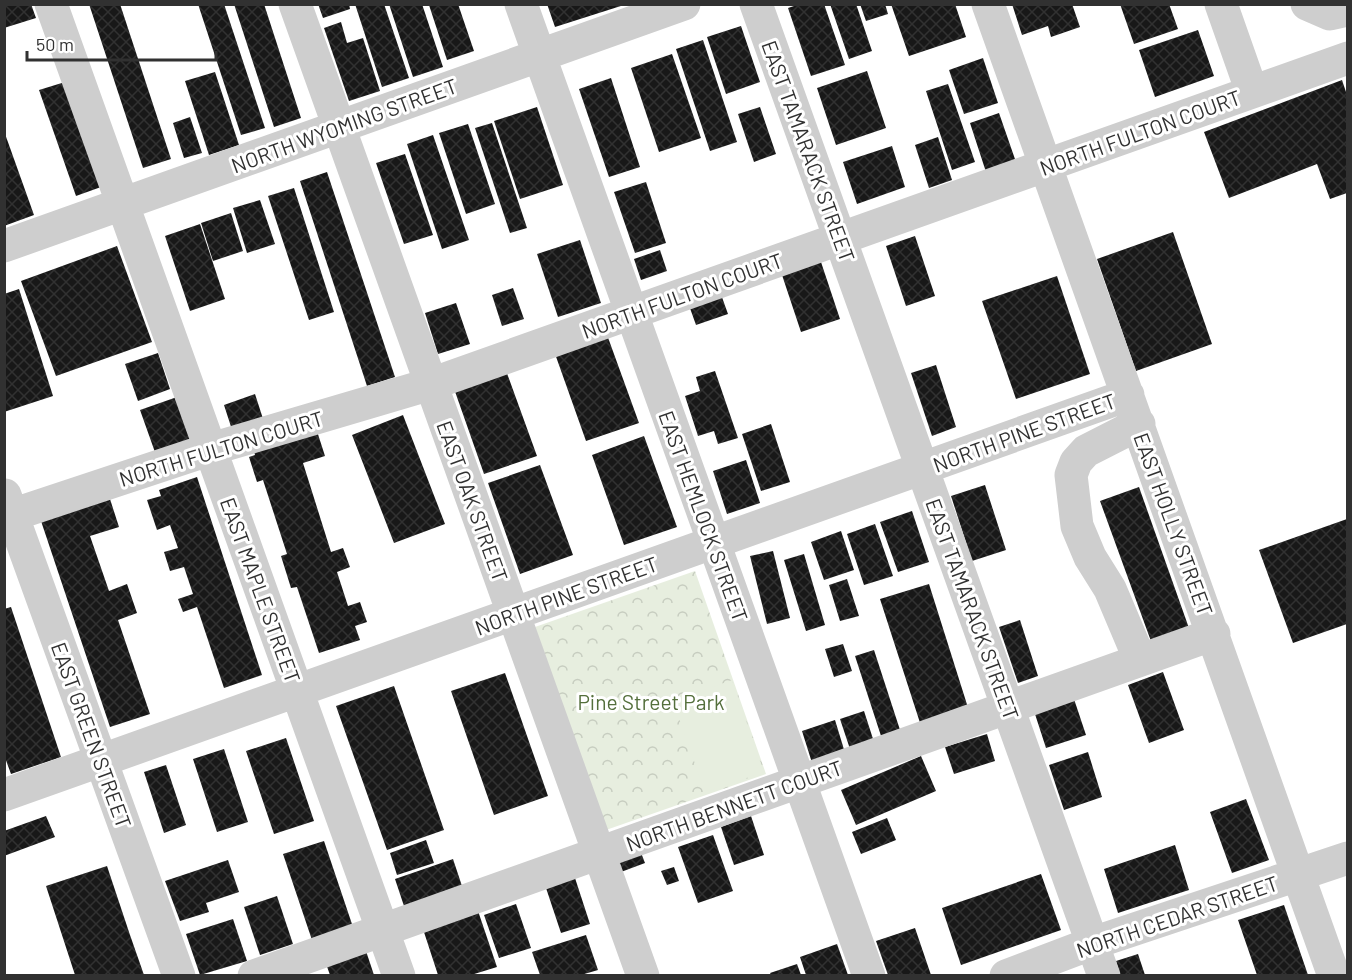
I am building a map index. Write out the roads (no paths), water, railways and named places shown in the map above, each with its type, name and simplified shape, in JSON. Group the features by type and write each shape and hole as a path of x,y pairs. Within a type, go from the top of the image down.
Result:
{"street":[{"name":"EAST MAPLE STREET","path":"51,4 399,975"},
{"name":"EAST OAK STREET","path":"295,4 643,975"},
{"name":"EAST HEMLOCK STREET","path":"521,4 869,975"},
{"name":"NORTH WYOMING STREET","path":"4,246 684,4"},
{"name":"EAST TAMARACK STREET","path":"756,4 1104,975"},
{"name":"EAST HOLLY STREET","path":"988,4 1334,975"},
{"path":"1221,4 1252,92"},
{"path":"1307,4 1330,14 1347,10"},
{"name":"NORTH FULTON COURT","path":"8,505 211,449 431,384 1347,58"},
{"path":"1133,410 1086,451 1076,462 1071,475 1077,526 1090,557 1110,589 1140,660"},
{"name":"NORTH PINE STREET","path":"4,795 922,468 1133,410"},
{"name":"EAST GREEN STREET","path":"8,505 178,975"},
{"name":"NORTH BENNETT COURT","path":"254,975 1214,634"},
{"name":"NORTH CEDAR STREET","path":"1006,975 1093,943 1347,858"}],"park label":[{"name":"Pine Street Park","path":"651,701"}]}
